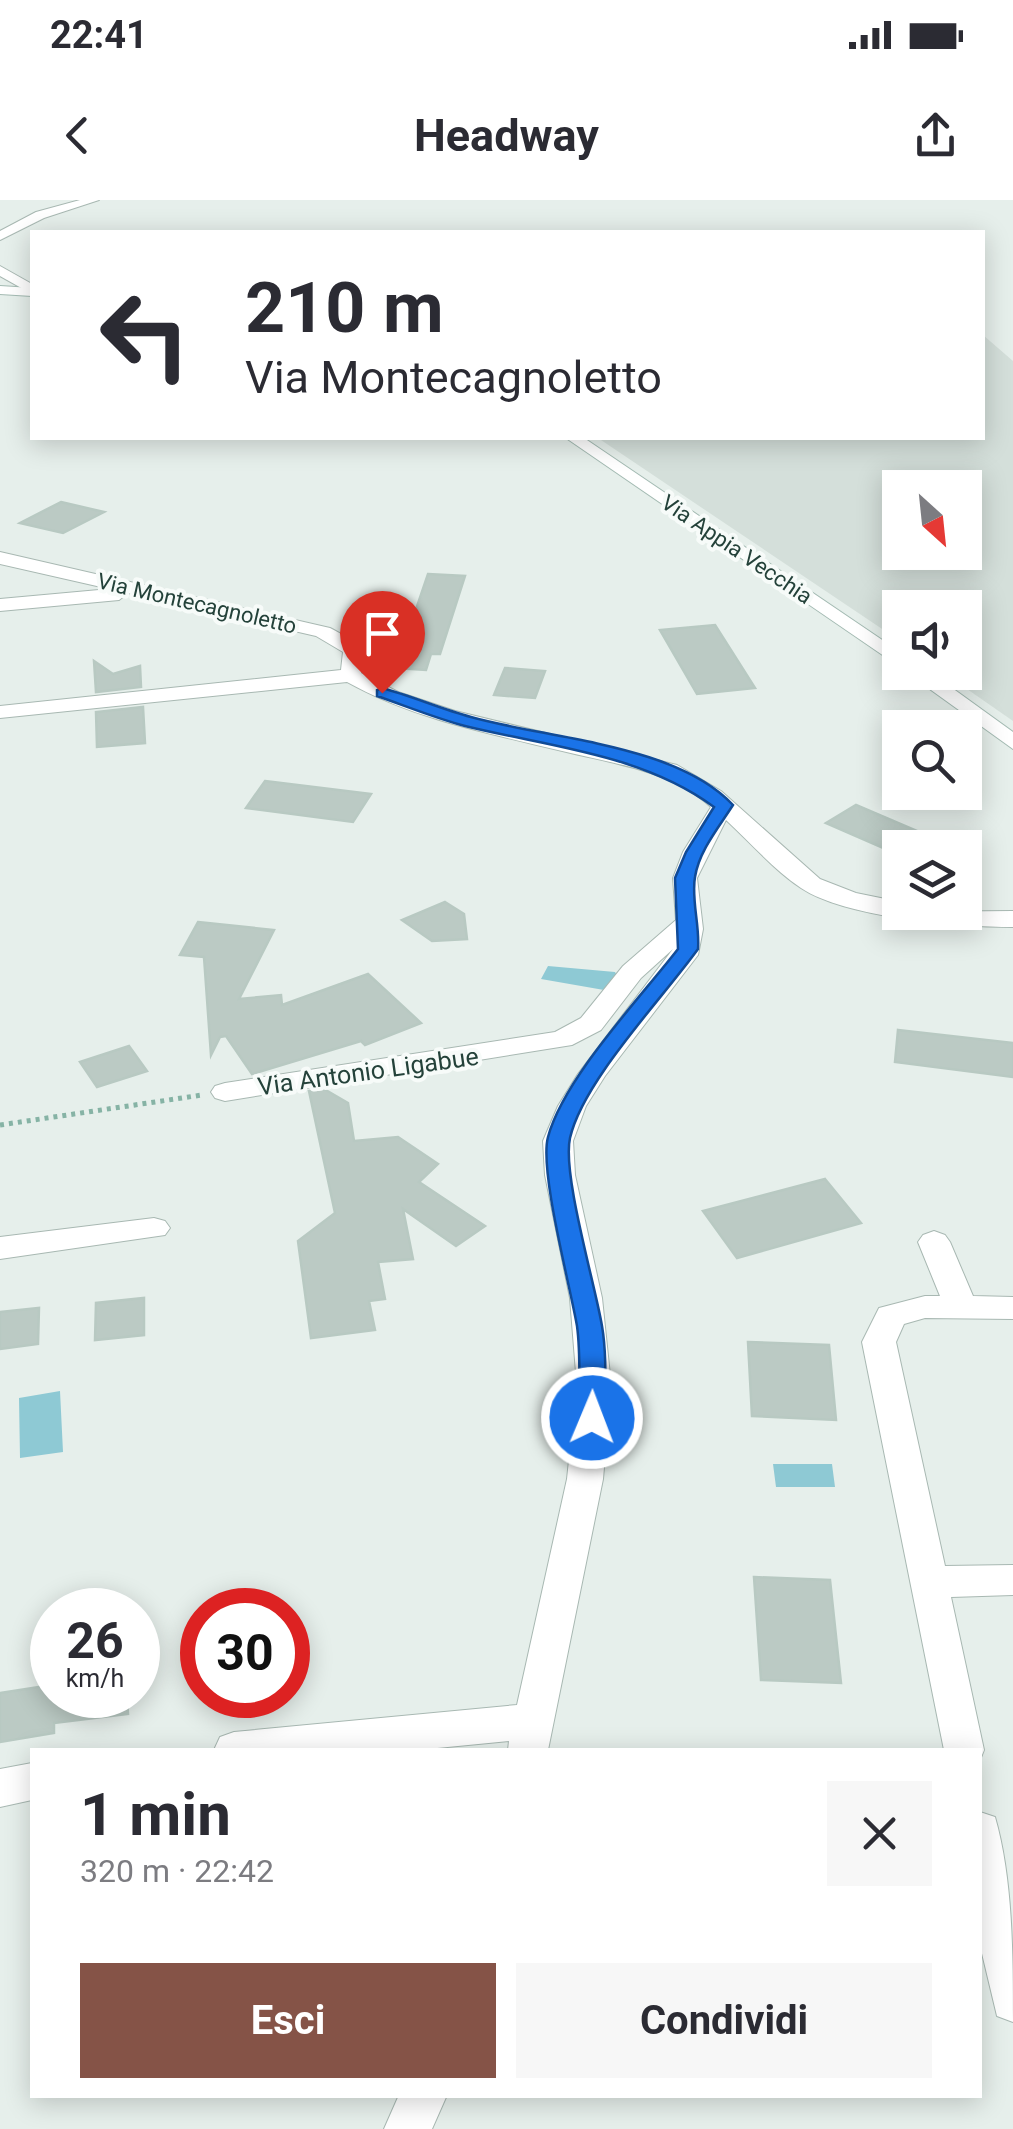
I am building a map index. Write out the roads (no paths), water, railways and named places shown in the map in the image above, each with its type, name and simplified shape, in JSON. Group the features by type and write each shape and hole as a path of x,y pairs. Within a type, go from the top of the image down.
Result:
{"street":[{"path":"0,236 47,213 93,200"},
{"path":"0,270 30,290"},
{"path":"0,290 30,291"},
{"name":"Via Appia Vecchia","path":"577,440 882,650"},
{"name":"Via Montecagnoletto","path":"0,558 336,637 353,650 350,675"},
{"path":"0,604 146,591"},
{"path":"0,712 350,675 401,701 448,716 649,764 692,782 724,805 811,884 848,899 882,906"},
{"path":"941,690 1013,742"},
{"path":"249,1748 322,1738 531,1736 585,1479 594,1385 586,1298 560,1174 558,1141 567,1115 592,1074 685,955 689,922 685,878 695,852 724,805"},
{"path":"982,919 1013,919"},
{"name":"Via Antonio Ligabue","path":"225,1092 536,1046 572,1036 590,1024 632,972 689,922"},
{"path":"0,1248 154,1228"},
{"path":"934,1242 960,1306"},
{"path":"964,1748 880,1342 885,1324 902,1311 960,1306 1013,1308"},
{"path":"932,1582 1013,1580"},
{"path":"0,1788 30,1782"},
{"path":"982,1841 1013,2000"},
{"path":"408,2129 422,2098"}],"water":[{"path":"548,966 615,972 619,979 604,990 541,979"},
{"path":"60,1391 63,1452 20,1458 19,1398"},
{"path":"773,1464 832,1464 835,1487 776,1487"}]}
